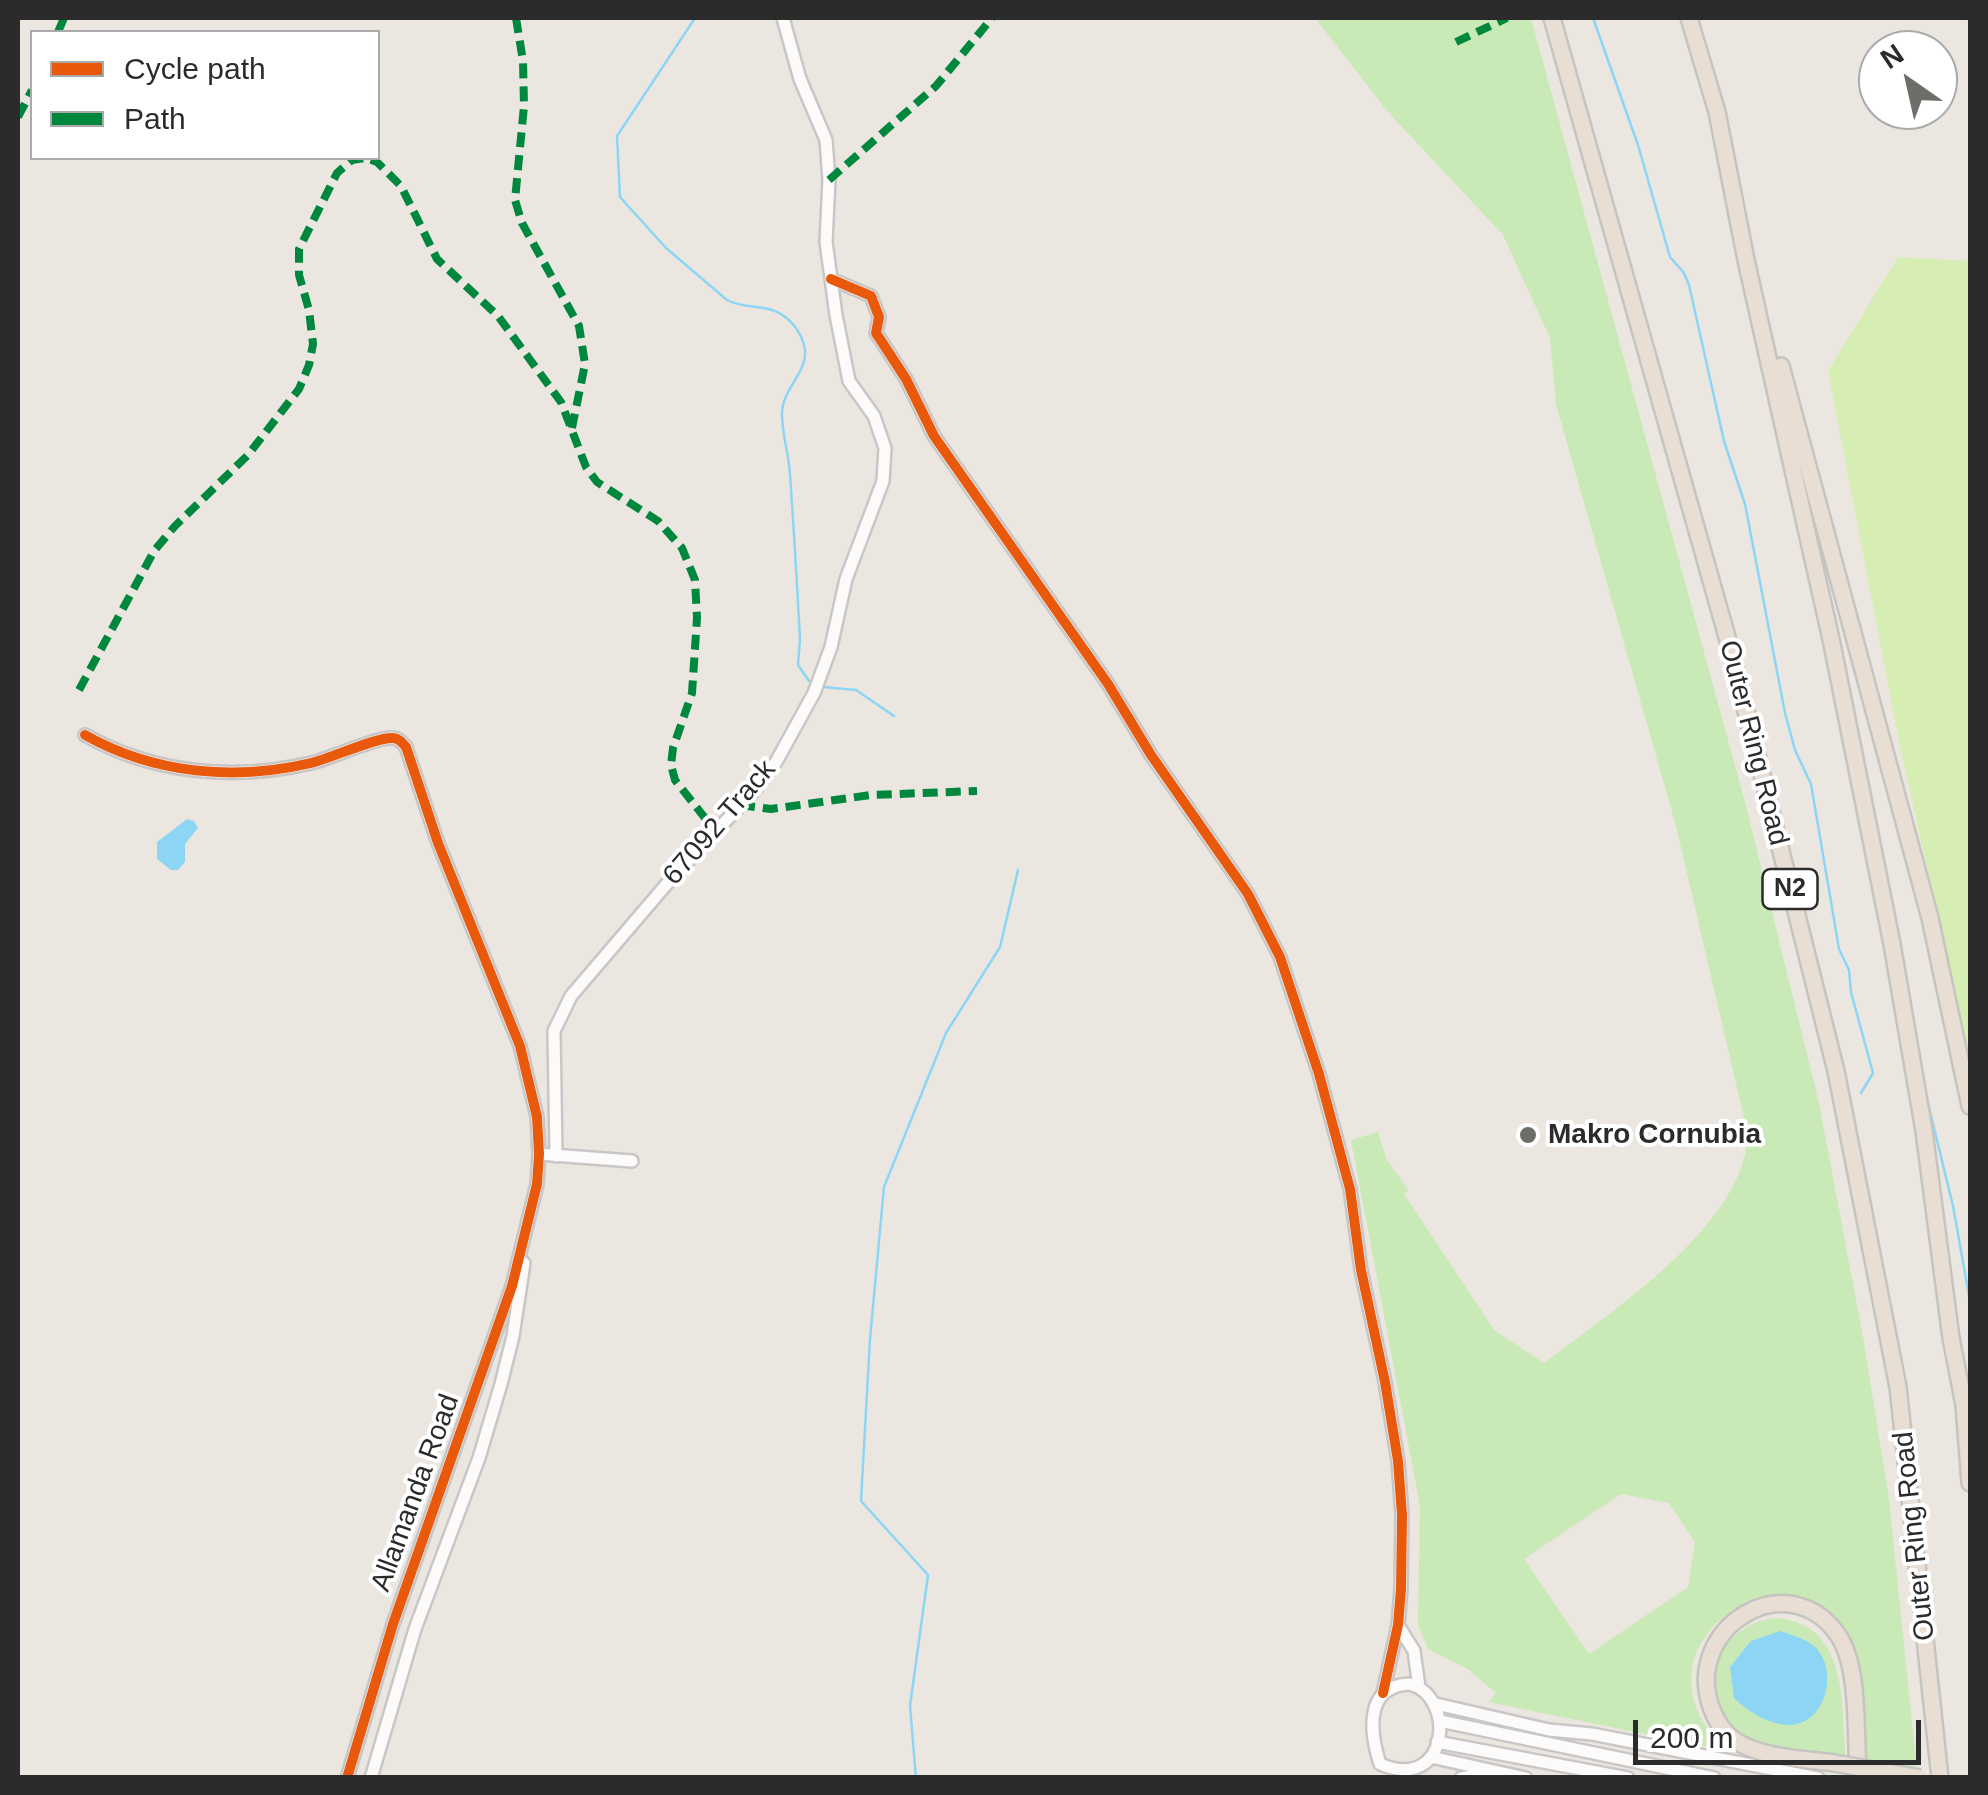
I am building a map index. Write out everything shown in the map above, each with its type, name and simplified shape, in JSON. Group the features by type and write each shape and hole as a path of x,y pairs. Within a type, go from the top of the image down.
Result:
{"highway":[{"name":"Outer Ring Road","path":"1552,18 1731,651 1836,1071 1898,1387 1940,1778"},
{"path":"1689,18 1717,112 1832,644 1892,944 1964,1405 1970,1483"},
{"path":"1763,332 1780,364 1846,602 1930,918 1970,1106"},
{"path":"1859,1778 1851,1670 1838,1636 1812,1612 1795,1605 1757,1607 1735,1618 1710,1655 1708,1698 1716,1720 1729,1736 1762,1752 1834,1763 1920,1778"}],"street":[{"path":"783,18 800,79 826,140 826,242 831,280 872,296 879,317 876,333 906,379 934,436 1108,684 1151,755 1248,894 1280,957 1319,1074 1350,1189 1361,1270 1385,1382 1402,1515 1398,1625 1373,1718 1381,1778"},
{"name":"67092 Track","path":"556,1156 554,1032 570,996 776,762 814,693 831,647 846,578 883,480 885,448 874,416 849,381 831,280"},
{"path":"85,735 112,750 166,766 249,773 322,760 386,739 401,741 468,922 520,1046 537,1117 539,1154 528,1224"},
{"path":"539,1154 632,1161"},
{"name":"Allamanda Road","path":"344,1778 356,1754 399,1607 497,1334 528,1224"},
{"name":"Allamanda Road","path":"371,1778 415,1629 479,1458 501,1384 513,1336 528,1224"},
{"path":"1380,1764 1418,1773 1437,1742 1440,1721 1414,1651 1398,1625"},
{"path":"1383,1692 1402,1684 1549,1730 1592,1734 1818,1778"},
{"path":"1440,1721 1714,1778"},
{"path":"1437,1742 1628,1778"},
{"path":"1431,1756 1526,1778"},
{"path":"1461,1778 1497,1770"}],"green space":[{"path":"1315,18 1531,18 1746,806 1819,1103 1889,1499 1917,1771 1866,1763 1854,1647 1828,1613 1796,1598 1762,1598 1731,1612 1706,1635 1693,1667 1695,1703 1717,1741 1716,1749 1489,1702 1496,1693 1468,1669 1428,1649 1418,1625 1420,1506 1351,1140 1378,1132 1386,1158 1408,1190 1404,1194 1494,1330 1544,1363 1637,1292 1699,1234 1741,1169 1748,1135 1676,826 1556,404 1550,338 1503,235 1388,112","holes":["1621,1494 1669,1503 1695,1542 1688,1587 1589,1654 1524,1559"]},
{"path":"1898,257 1970,261 1970,1061 1900,747 1828,371"},
{"path":"1778,1618 1801,1624 1818,1636 1830,1652 1841,1694 1846,1761 1751,1739 1724,1719 1715,1701 1712,1682 1725,1647 1739,1632 1757,1622"}],"water":[{"path":"187,819 198,828 185,844 185,862 178,870 171,870 157,859 157,842"},
{"path":"1780,1631 1817,1649 1827,1675 1824,1699 1818,1709 1801,1723 1789,1725 1759,1716 1734,1698 1730,1667 1751,1641"}],"waterway":[{"path":"695,18 617,136 620,197 666,248 727,300 779,313 796,328 803,342 803,364 782,414 793,516 798,665 809,681"},
{"path":"1593,18 1638,145 1670,257 1689,285 1724,441 1745,504 1785,713 1795,750 1811,784 1839,949 1849,970 1851,992 1873,1073 1861,1093"},
{"path":"1967,18 1970,21"},
{"path":"823,687 856,690 894,716"},
{"path":"916,1778 910,1706 928,1575 861,1501 884,1187 946,1033 1000,947 1018,870"},
{"path":"1924,1087 1953,1206 1970,1301"}],"marked path":[{"path":"59,30 64,18"},
{"path":"516,18 523,61 524,106 515,200 522,223 579,326 585,364 572,428"},
{"path":"829,180 936,86 992,18"},
{"path":"1456,42 1507,18"},
{"path":"18,117 30,94"},
{"path":"79,690 154,551 248,455 299,389 313,344 299,275 299,249 337,173 352,160"},
{"path":"372,160 401,186 437,259 498,316 561,402 586,467 597,482 658,521 682,548 695,580 697,618 692,693 671,765 675,780 716,832"},
{"path":"740,805 771,809 871,795 977,791"}],"cycle path":[{"path":"831,279 871,296 879,317 876,333 906,379 934,436 1108,684 1151,755 1248,894 1280,957 1319,1074 1350,1189 1361,1270 1398,1461 1401,1589 1398,1625 1383,1693"},
{"path":"85,735 167,766 224,772 282,769 319,761 377,740 399,740 406,747 438,843 520,1046 537,1117 537,1184 512,1286 393,1624 347,1778"}],"place":[{"name":"Makro Cornubia","path":"1528,1135"}]}
